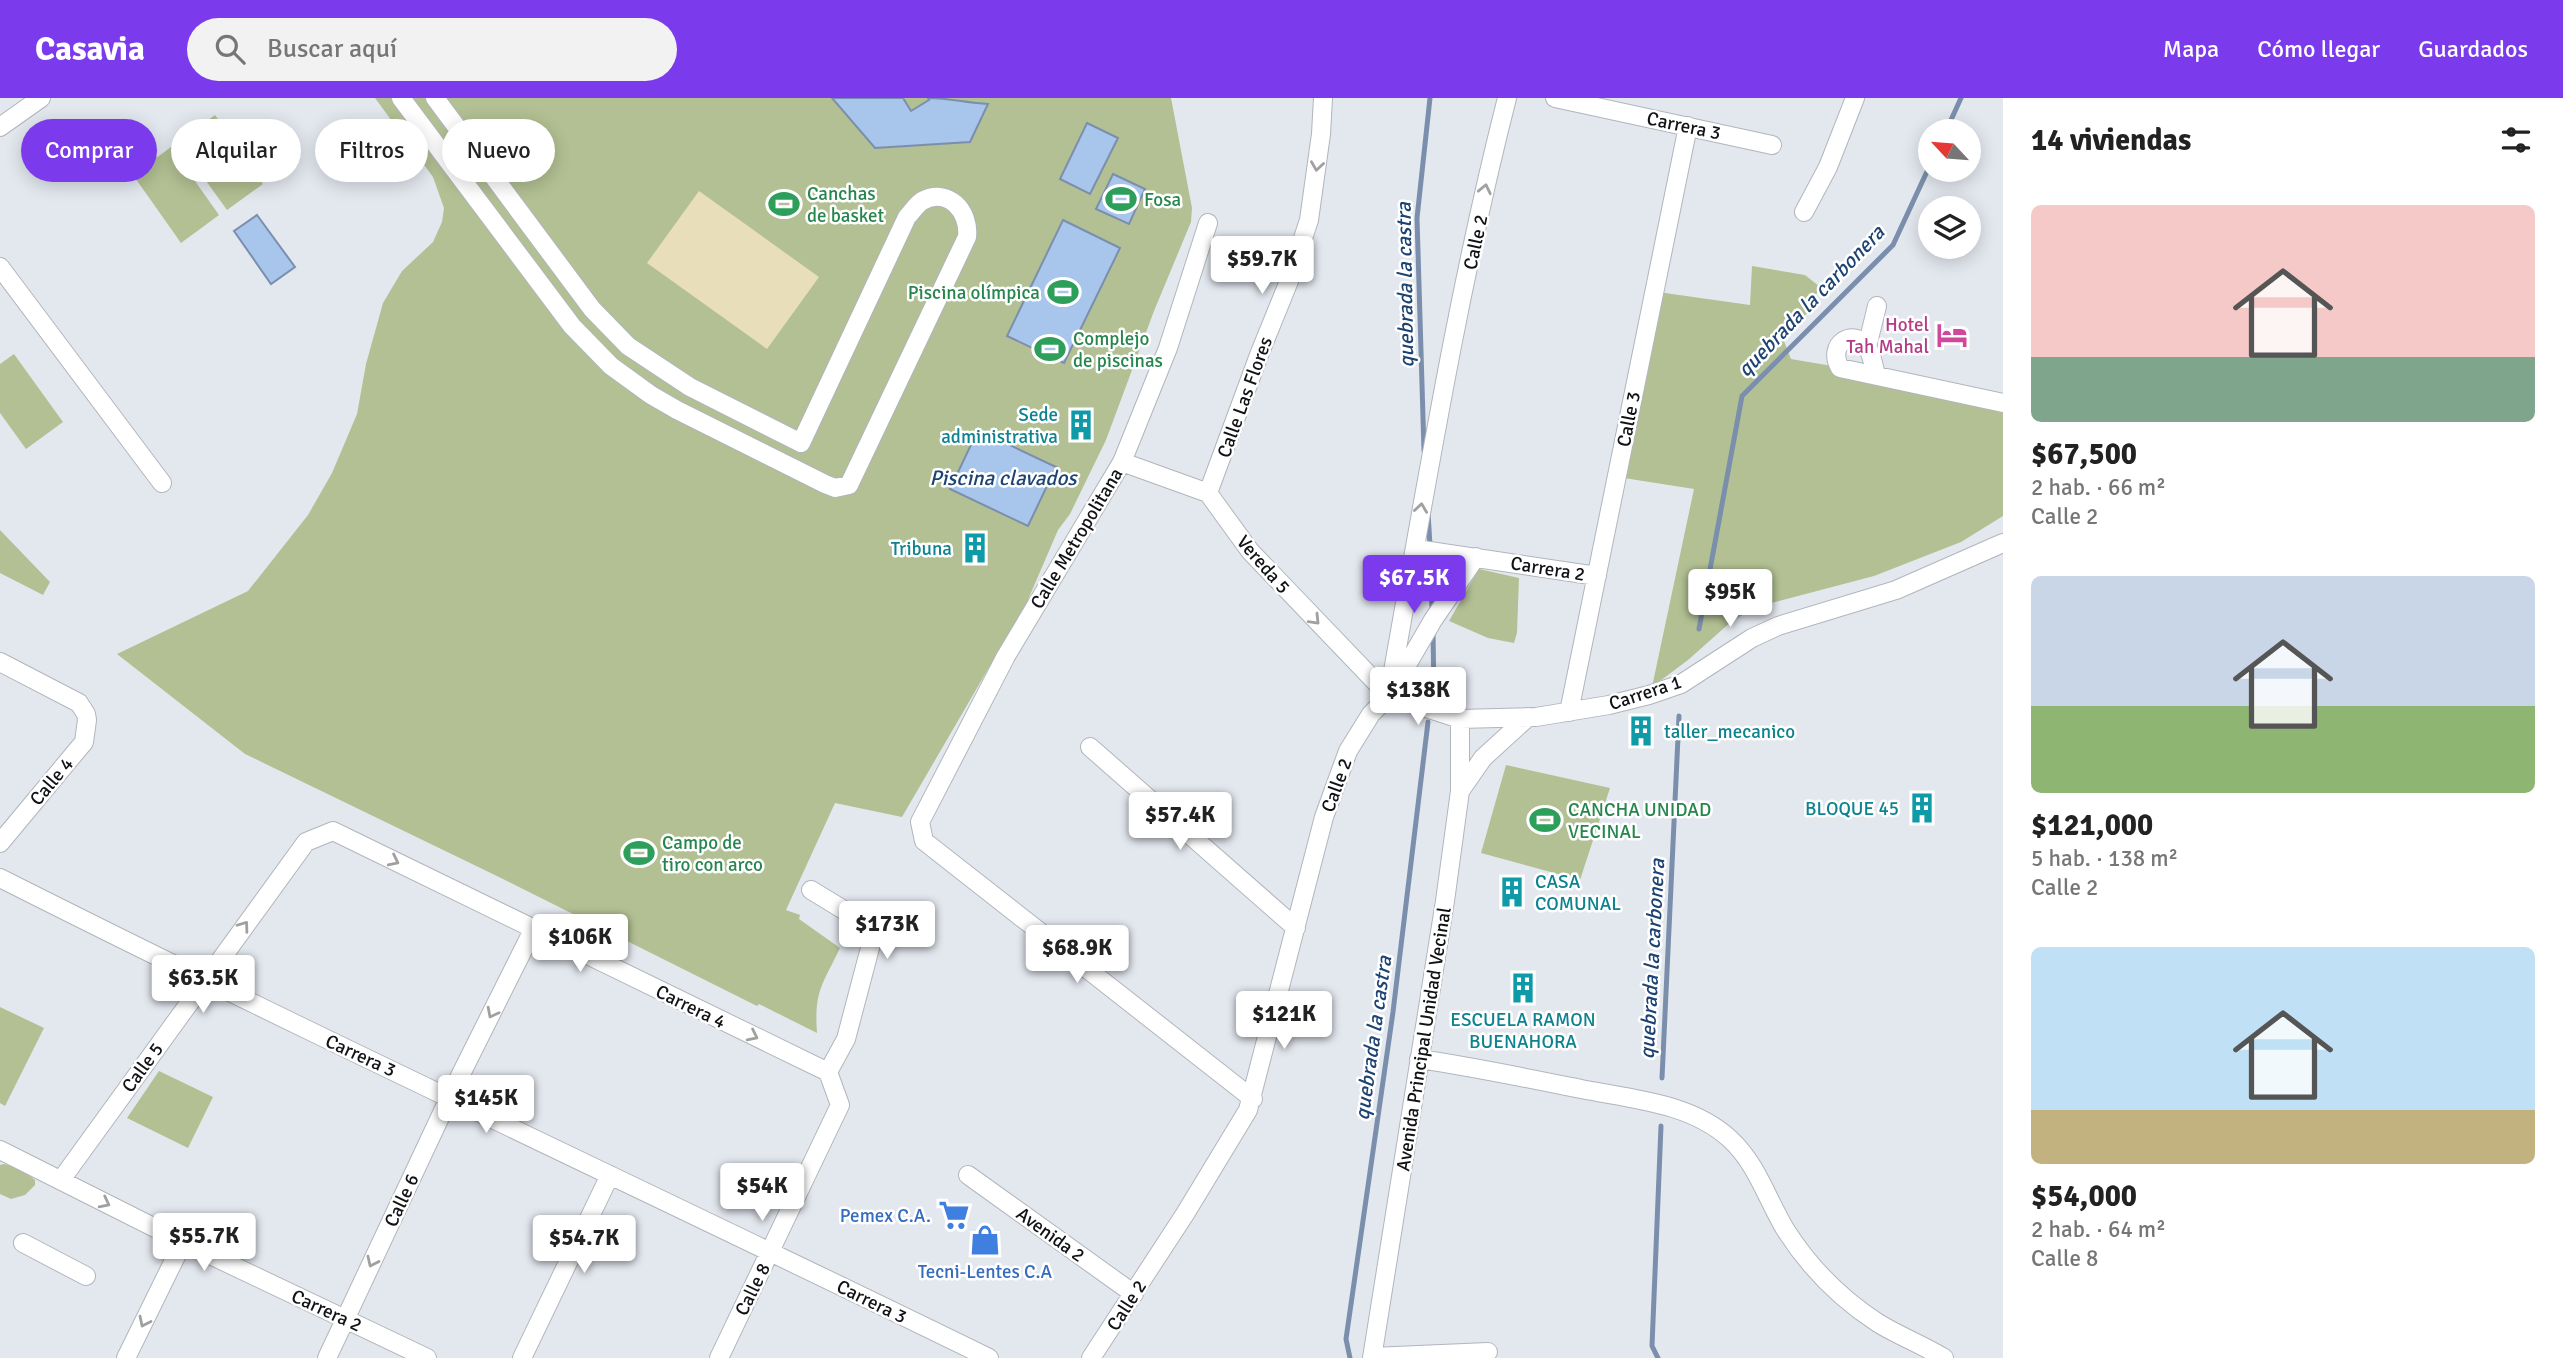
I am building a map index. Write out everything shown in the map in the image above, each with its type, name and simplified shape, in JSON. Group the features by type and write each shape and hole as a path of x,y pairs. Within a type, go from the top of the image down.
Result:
{"street":[{"path":"0,127 41,98"},
{"path":"401,98 572,326 611,366 677,410 835,488 849,485 968,237 969,225 960,207 942,198 932,198 923,201 907,217 801,443 690,387 628,346 592,309 435,98"},
{"name":"Calle Las Flores","path":"1208,493 1289,281 1309,220 1321,134 1323,98"},
{"name":"Calle 2","path":"1091,1358 1185,1214 1252,1099 1324,817 1348,751 1371,714 1389,696 1437,425 1491,161 1507,98"},
{"name":"Carrera 3","path":"1555,98 1772,145"},
{"path":"1804,212 1828,167 1855,98"},
{"name":"Calle 3","path":"1569,712 1688,126"},
{"name":"Calle Metropolitana","path":"1208,223 1168,348 1122,462 1006,656 920,822 924,841 1252,1099"},
{"path":"0,267 162,483"},
{"path":"1867,347 1877,306"},
{"path":"1875,374 1867,347 1860,340 1849,338 1840,343 1835,351 1840,368 2003,403"},
{"path":"1122,462 1208,493"},
{"name":"Vereda 5","path":"1208,493 1265,568 1389,696"},
{"name":"Carrera 1","path":"1389,696 1460,719 1528,717 1622,702 1681,684 1752,638 1778,626 1896,590 2003,543"},
{"name":"Carrera 2","path":"1416,549 1597,576"},
{"path":"1389,696 1433,620 1476,557"},
{"name":"Calle 4","path":"0,662 71,698 79,703 86,714 84,742 0,843"},
{"path":"1460,790 1483,758 1528,717"},
{"name":"Avenida Principal Unidad Vecinal","path":"1372,1358 1445,901 1460,790 1460,719"},
{"path":"1090,747 1296,928"},
{"name":"Carrera 4","path":"333,831 828,1072"},
{"name":"Calle 5","path":"61,1180 306,842 333,831"},
{"name":"Carrera 3","path":"0,878 204,981 450,1096 989,1358"},
{"path":"811,890 875,929 846,1039 828,1072"},
{"name":"Calle 6","path":"327,1358 450,1096 533,930"},
{"path":"1419,1059 1478,1067 1639,1100 1707,1121 1748,1158 1786,1230 1817,1271 1841,1296 1880,1324 1944,1358"},
{"name":"Calle 8","path":"719,1358 840,1105 828,1072"},
{"name":"Carrera 2","path":"0,1150 183,1242 427,1358"},
{"path":"522,1358 611,1175"},
{"name":"Avenida 2","path":"968,1175 1134,1294"},
{"path":"126,1358 183,1242"},
{"path":"23,1243 86,1276"},
{"path":"1372,1358 1488,1352"}],"green space":[{"path":"375,98 1171,98 1192,208 1191,222 1154,311 1106,440 1070,514 1058,530 1027,602 902,817 835,803 786,910 800,915 799,919 840,948 818,997 817,1033 245,754 117,654 248,591 308,515 332,473 357,414 366,364 383,303 402,271 433,242 442,222 444,208 428,170 428,119 390,119"},
{"path":"171,147 171,182 196,182 219,215 181,243 138,182 157,182 157,157"},
{"path":"207,182 262,182 263,184 227,210"},
{"path":"1752,266 1805,275 1824,290 1809,297 1813,308 1782,336 1791,359 2003,395 2003,516 1961,542 1874,576 1756,607 1732,621 1652,687 1694,489 1624,478 1658,292 1750,305"},
{"path":"14,354 63,422 26,449 0,413 0,364"},
{"path":"0,530 50,582 43,595 0,573"},
{"path":"1479,569 1519,578 1517,633 1514,643 1488,638 1449,621"},
{"name":"CANCHA UNIDAD VECINAL","path":"1506,765 1610,788 1580,880 1481,853"},
{"path":"0,1007 44,1028 5,1106 0,1103"},
{"path":"159,1071 213,1097 188,1148 127,1118"},
{"path":"0,1165 21,1169 35,1180 35,1185 25,1195 11,1199 0,1194"}],"sand":[{"path":"699,191 819,277 767,349 647,263"}],"water":[{"path":"832,98 903,98 911,111 929,100 928,98 988,104 970,142 875,148"},
{"path":"1087,123 1118,138 1090,194 1060,179"},
{"name":"Fosa","path":"1113,174 1145,189 1129,224 1096,209"},
{"path":"257,215 295,267 271,284 234,231"},
{"name":"Piscina olímpica","path":"1063,220 1120,248 1064,363 1007,336"},
{"name":"Piscina clavados","path":"978,430 1056,467 1028,526 950,489"}],"waterway":[{"name":"quebrada la castra","path":"1424,451 1417,218 1430,98"},
{"name":"quebrada la carbonera","path":"1951,119 1961,98"},
{"name":"quebrada la carbonera","path":"1699,629 1742,396 1893,245 1922,182"},
{"name":"quebrada la castra","path":"1428,513 1430,545"},
{"name":"quebrada la castra","path":"1430,553 1432,608"},
{"name":"quebrada la castra","path":"1433,630 1434,698"},
{"name":"quebrada la carbonera","path":"1662,1078 1679,716"},
{"name":"quebrada la castra","path":"1350,1358 1346,1339 1393,1012 1428,722"},
{"name":"quebrada la carbonera","path":"1658,1358 1652,1346 1661,1126"}],"place":[{"name":"Fosa","path":"1121,199"},
{"name":"Canchas de basket","path":"784,204"},
{"name":"Piscina olímpica","path":"1063,292"},
{"name":"Hotel Tah Mahal","path":"1952,335"},
{"name":"Complejo de piscinas","path":"1050,349"},
{"name":"Sede administrativa","path":"1081,425"},
{"name":"Tribuna","path":"975,548"},
{"name":"taller_mecanico","path":"1641,731"},
{"name":"BLOQUE 45","path":"1922,808"},
{"name":"CANCHA UNIDAD VECINAL","path":"1545,820"},
{"name":"Campo de tiro con arco","path":"639,853"},
{"name":"CASA COMUNAL","path":"1512,892"},
{"name":"ESCUELA RAMON BUENAHORA","path":"1523,988"},
{"name":"Pemex C.A.","path":"954,1215"},
{"name":"Tecni-Lentes C.A","path":"985,1240"}]}
